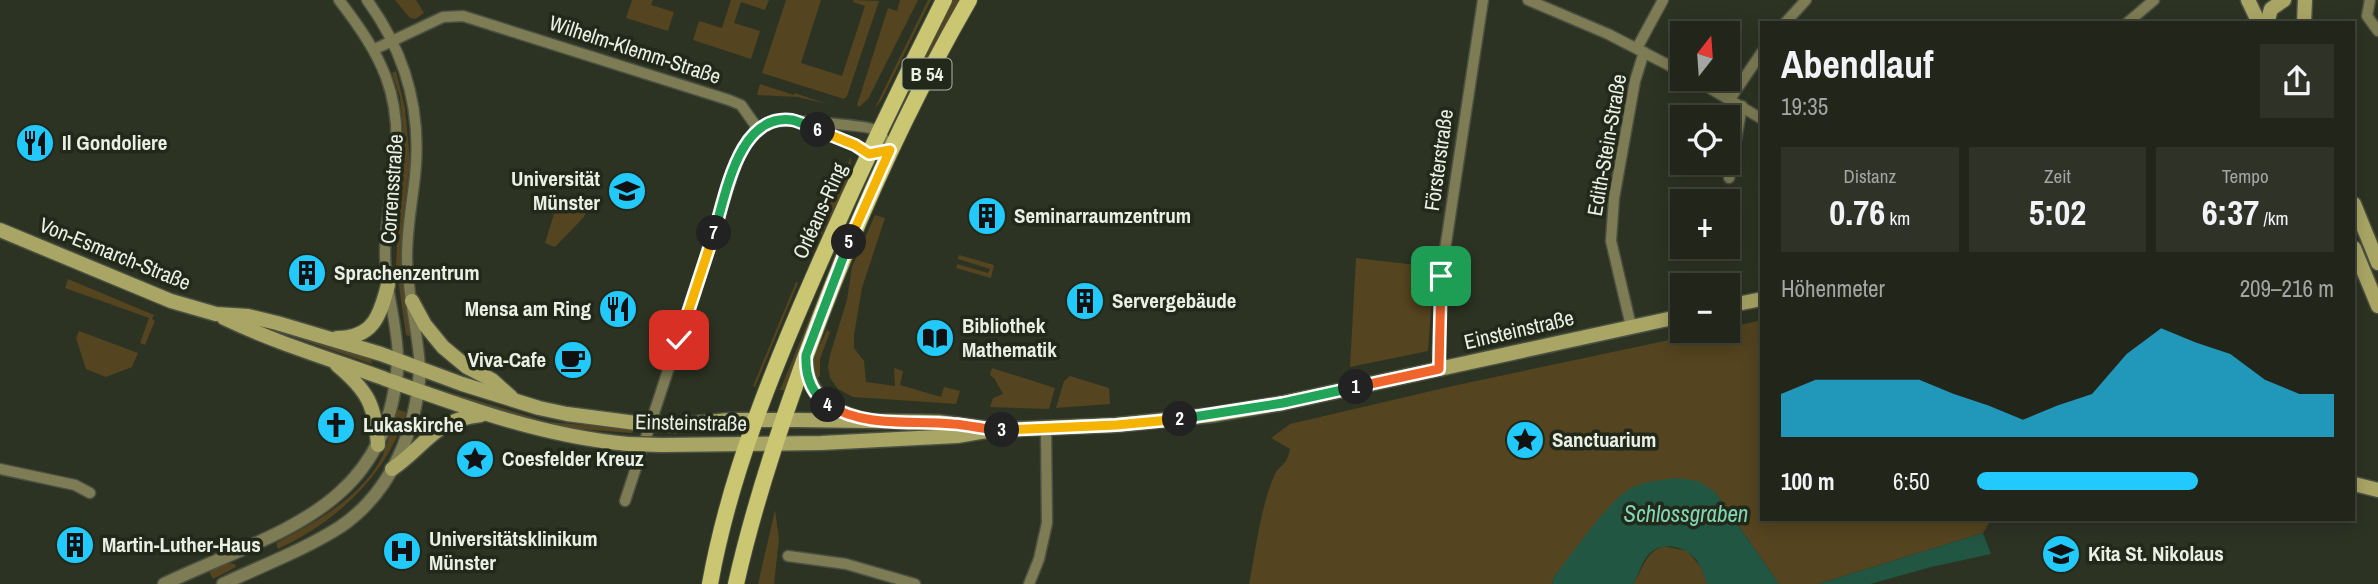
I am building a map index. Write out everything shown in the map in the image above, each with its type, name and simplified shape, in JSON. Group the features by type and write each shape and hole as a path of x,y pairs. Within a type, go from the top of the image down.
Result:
{"main road":[{"name":"Orléans-Ring","path":"748,445 789,333 869,154 872,128 944,0"},
{"name":"Orléans-Ring","path":"775,445 806,355 864,205 928,73 969,0"},
{"path":"2248,0 2258,21"},
{"path":"2270,14 2284,0"},
{"path":"2304,21 2305,0"},
{"path":"2355,206 2378,263"},
{"name":"Von-Esmarch-Straße","path":"0,230 151,294 216,314 270,338 397,383"},
{"path":"2355,250 2378,306"},
{"path":"327,338 351,338 367,329 380,311 388,285"},
{"path":"1740,303 1760,299"},
{"path":"412,301 425,325 443,347 467,367 492,380 518,402"},
{"name":"Von-Esmarch-Straße","path":"216,314 248,316 420,368"},
{"name":"Einsteinstraße","path":"397,383 546,432 628,444 775,445 957,436 992,430 1116,425 1212,415 1283,403 1670,318"},
{"path":"806,355 809,380 823,401 846,414 876,421"},
{"path":"330,359 351,377 369,398 375,417 377,445"},
{"name":"Einsteinstraße","path":"420,368 518,402 567,414 636,423 675,425 756,419 938,422 992,430"},
{"path":"392,469 442,426 466,417 485,414"},
{"name":"B 54","path":"710,584 725,518 748,445"},
{"name":"B 54","path":"736,584 775,445"},
{"path":"2355,484 2378,481"},
{"path":"2355,484 2378,490"}],"street":[{"name":"Corrensstraße","path":"339,0 375,49 392,91 398,131 386,235 388,285 398,343 398,360"},
{"name":"Corrensstraße","path":"223,584 338,528 371,499 392,469 404,444 419,391 420,368 407,268 407,234 415,176 416,122 407,77 392,41 367,0"},
{"name":"Försterstraße","path":"1439,369 1441,276 1483,0"},
{"path":"1528,0 1608,34 1670,66"},
{"name":"Edith-Stein-Straße","path":"1631,326 1611,241 1614,198 1641,50 1663,0"},
{"path":"1787,21 1806,0"},
{"path":"2129,21 2154,0"},
{"path":"2370,0 2367,16 2378,31"},
{"name":"Wilhelm-Klemm-Straße","path":"375,49 443,17 463,16 729,100 741,105 758,129"},
{"path":"1730,99 1760,55"},
{"path":"1716,91 1760,118"},
{"path":"1729,178 1742,106"},
{"path":"625,500 739,155 746,143 758,129 779,120 795,121 848,127 872,128 890,150 869,154 855,145 795,121"},
{"path":"164,584 290,526 327,504 358,474 377,445 397,383 398,360"},
{"path":"1029,584 1039,559 1047,523 1046,429"},
{"path":"0,469 75,485 90,493"},
{"path":"244,548 255,569"},
{"path":"788,556 846,564 915,584"}],"shaded area":[{"path":"395,0 416,0 424,13 415,19 410,18"},
{"path":"632,0 653,0 651,5 674,12 668,31 626,18"},
{"path":"731,0 769,0 765,10 741,2 734,23 760,31 751,59 693,40 699,21 722,28"},
{"path":"786,0 821,0 801,63 842,76 865,6 853,2 879,1 844,99 762,73"},
{"path":"900,0 918,0 868,99 859,107 857,105 888,8 897,11"},
{"path":"928,0 931,0 874,110"},
{"path":"951,0 961,0 898,118 894,116"},
{"path":"396,71 405,108 410,161 401,266 413,337 406,335 396,265 403,127 400,97 392,73"},
{"path":"760,84 827,104 798,97 757,95"},
{"path":"851,157 850,178 808,261 805,260"},
{"path":"867,175 788,390 780,390 830,269 842,231"},
{"path":"545,193 587,207 584,217 555,247 545,243 554,214 540,209"},
{"path":"875,215 885,218 862,288 854,335 854,348 864,361 866,382 895,386 894,368 903,371 900,385 941,397 944,387 960,391 956,404 853,397 838,389 830,378 830,355 847,300 852,267"},
{"path":"959,255 994,265 991,278 956,268 957,264 988,273 990,269 958,259"},
{"path":"1356,258 1434,267 1428,351 1350,367"},
{"path":"68,279 154,315 152,319 155,321 145,345 140,343 149,318 65,288"},
{"path":"796,282 798,283 755,387 753,386"},
{"path":"1760,320 1760,521 1990,521 1983,533 1818,584 1779,584 1715,492 1605,512 1554,577 1552,584 1249,584 1269,489 1276,472 1287,460 1290,449 1271,438 1290,424 1670,340 1670,343 1740,343 1740,325"},
{"path":"827,330 830,332 820,359 820,376 815,380 812,361"},
{"path":"79,331 138,353 132,367 106,377 86,369 76,338"},
{"path":"282,333 371,357 372,364"},
{"path":"992,368 1055,388 1049,409 990,407 993,398 1003,394 990,375"},
{"path":"1070,376 1109,388 1110,404 1056,408 1064,381"},
{"path":"445,391 548,422 633,429 632,433 553,427 445,394"},
{"path":"396,409 406,412 398,435 373,476 357,494 320,525 278,549 276,543 335,508 373,472 382,457"},
{"path":"775,510 779,539 774,584 758,584"},
{"path":"1664,546 1687,551 1701,567 1708,584 1633,584 1648,557"},
{"path":"227,563 235,564 236,567 213,579 208,569"}],"water":[{"name":"Schlossgraben","path":"1676,478 1698,481 1715,492 1779,584 1708,584 1695,558 1682,549 1668,546 1648,555 1633,584 1552,584 1554,577 1591,528 1624,493 1643,483"},
{"path":"1983,533 1991,554 1870,584 1818,584"}],"place":[{"name":"Il Gondoliere","path":"35,143"},
{"name":"Universität Münster","path":"627,191"},
{"name":"Seminarraumzentrum","path":"987,216"},
{"name":"Sprachenzentrum","path":"307,273"},
{"name":"Servergebäude","path":"1085,301"},
{"name":"Mensa am Ring","path":"618,309"},
{"name":"Bibliothek Mathematik","path":"935,338"},
{"name":"Viva-Cafe","path":"573,360"},
{"name":"Lukaskirche","path":"336,425"},
{"name":"Sanctuarium","path":"1525,440"},
{"name":"Coesfelder Kreuz","path":"475,459"},
{"name":"Martin-Luther-Haus","path":"75,545"},
{"name":"Universitätsklinikum Münster","path":"402,551"},
{"name":"Kita St. Nikolaus","path":"2061,554"}],"route":[{"path":"679,340 739,155 758,129 779,120 795,121 855,145 869,154 890,150 864,205 806,355 807,374 819,397 837,410 855,417 876,421 938,422 992,430 1116,425 1212,415 1283,403 1439,369 1441,276"}]}
